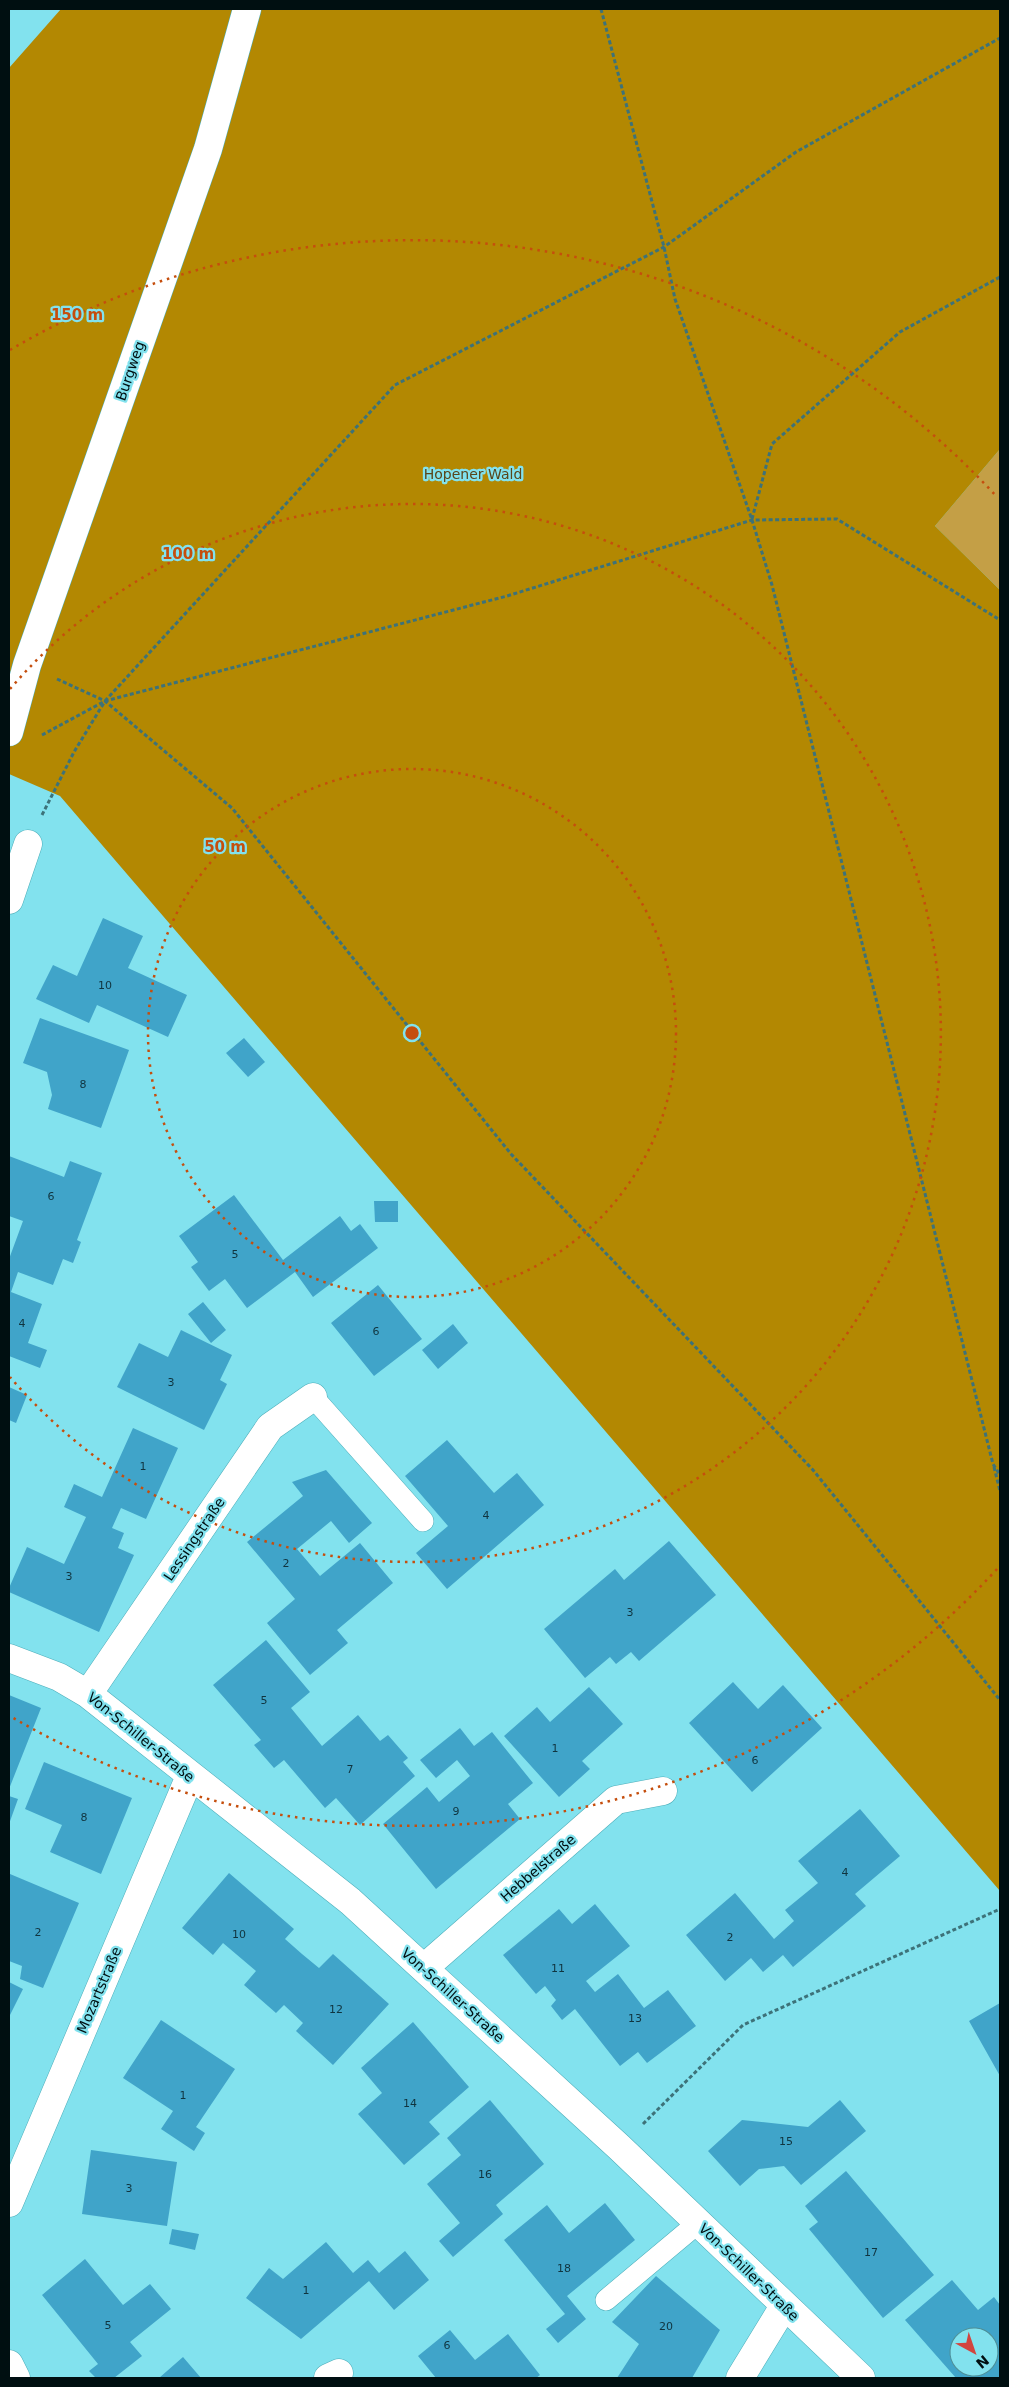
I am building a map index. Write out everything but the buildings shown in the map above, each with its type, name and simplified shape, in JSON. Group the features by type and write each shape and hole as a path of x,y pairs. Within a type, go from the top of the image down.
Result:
{"street":[{"name":"Burgweg","path":"9,732 27,665 208,149 247,9"},
{"path":"9,900 28,844"},
{"name":"Lessingstraße","path":"88,1694 270,1426 313,1398"},
{"name":"Von-Schiller-Straße","path":"9,1658 59,1677 88,1694 350,1902 619,2148 861,2378"},
{"name":"Mozartstraße","path":"9,2203 190,1776"},
{"name":"Hebbelstraße","path":"424,1968 616,1800 663,1791"},
{"path":"740,2378 784,2306"},
{"path":"9,2364 16,2378"}],"lane":[{"path":"313,1398 422,1521"},
{"path":"606,2300 698,2223"}],"path":[{"path":"600,9 664,247 675,299 752,520 772,586 1000,1491"},
{"path":"28,844 74,752 105,701 395,385 664,247 796,152 1000,38"},
{"path":"752,520 772,444 900,332 1000,277"},
{"path":"35,740 105,701 507,596 752,520 837,519 1000,620"},
{"path":"27,665 105,701 232,808 510,1154 813,1470 1000,1700"},
{"path":"993,1464 1000,1475"},
{"path":"619,2148 742,2025 1000,1909"}],"shaded area":[{"path":"1000,449 1000,590 935,526"}],"green space":[{"name":"Hopener Wald","path":"61,9 1000,9 1000,449 935,526 1000,590 1000,1891 60,796 9,774 9,68"}]}
